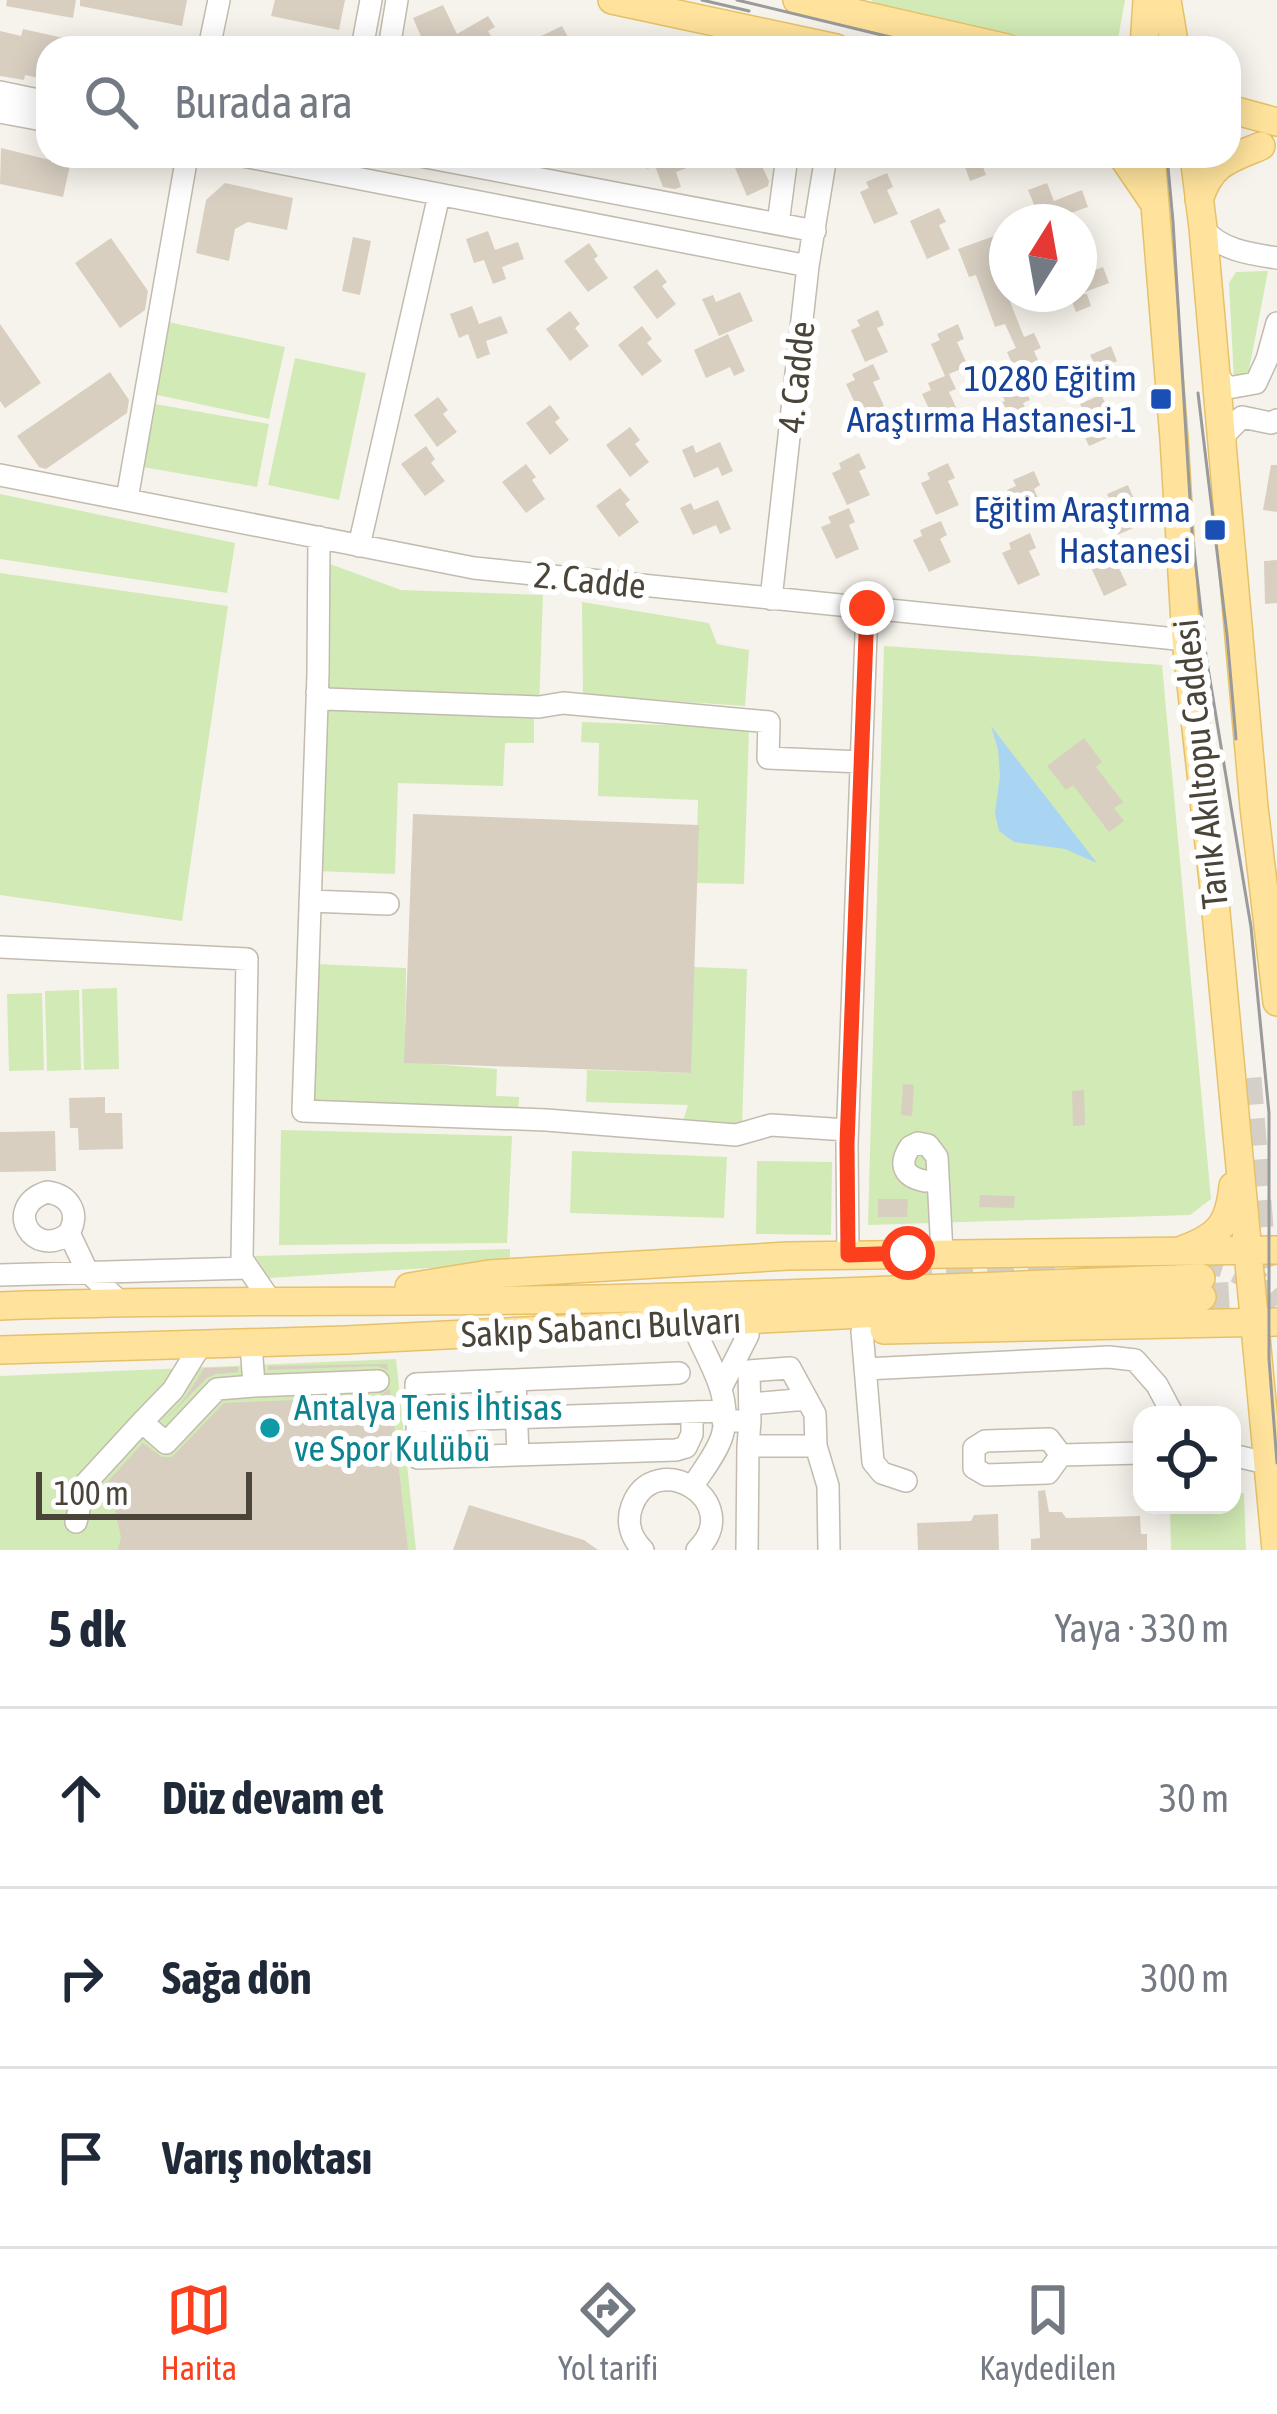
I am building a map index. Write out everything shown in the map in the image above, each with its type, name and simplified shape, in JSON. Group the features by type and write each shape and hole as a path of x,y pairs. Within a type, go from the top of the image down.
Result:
{"main road":[{"path":"612,0 782,36"},
{"path":"797,0 847,6 961,36"},
{"path":"1134,36 1153,3"},
{"path":"1146,36 1153,3"},
{"path":"1153,3 1168,36"},
{"path":"1130,168 1155,204"},
{"name":"Tarık Akıltopu Caddesi","path":"1151,168 1191,694 1247,1251 1266,1322"},
{"name":"Tarık Akıltopu Caddesi","path":"1195,168 1254,807 1273,916 1277,1002"},
{"path":"1201,214 1205,182 1216,168"},
{"path":"1191,694 1214,778 1225,844 1248,1078"},
{"path":"1174,1253 1205,1241 1228,1216 1238,1140"},
{"path":"285,1303 489,1274 848,1255 1277,1250"},
{"path":"368,1294 905,1272"},
{"name":"Sakıp Sabancı Bulvarı","path":"0,1306 1201,1287 346,1340 0,1350"},
{"path":"346,1340 568,1341 1266,1322 1264,1430 1276,1550"}],"street":[{"path":"211,36 219,0"},
{"path":"364,36 371,0"},
{"path":"390,36 397,0"},
{"path":"841,36 847,6"},
{"path":"0,92 36,100"},
{"path":"0,112 36,119"},
{"path":"127,499 185,168"},
{"path":"349,168 439,195 808,266"},
{"path":"483,168 815,231"},
{"path":"778,224 785,168"},
{"name":"4. Cadde","path":"770,599 808,266 824,168"},
{"path":"359,546 439,195"},
{"path":"1201,214 1211,238 1250,254 1277,258"},
{"path":"1207,287 1226,265 1250,254"},
{"path":"1214,372 1228,388 1256,383 1277,323"},
{"path":"1222,465 1226,433 1242,417 1277,419"},
{"name":"2. Cadde","path":"0,475 474,568 1186,640"},
{"path":"319,537 304,1111 546,1120 736,1135 771,1125 848,1130"},
{"path":"848,1255 848,1130 867,608"},
{"path":"317,692 325,698 562,703 769,722 768,758 861,762"},
{"path":"1254,807 1277,828"},
{"path":"310,901 388,904"},
{"path":"0,947 247,959 242,1259 285,1303"},
{"path":"925,1181 910,1178 903,1164 905,1155 918,1143 928,1145 937,1157 942,1253"},
{"path":"70,1233 87,1271 120,1301"},
{"path":"0,1275 248,1268"},
{"path":"60,1304 87,1271"},
{"path":"862,1330 873,1462 882,1474 906,1481"},
{"path":"722,1386 748,1335"},
{"path":"693,1486 722,1436 723,1416 722,1386 698,1337"},
{"path":"76,1522 85,1484 173,1390 202,1343"},
{"path":"251,1343 254,1386"},
{"path":"865,1369 1108,1357 1135,1360 1168,1406"},
{"path":"747,1550 749,1371 790,1368 815,1414 815,1446 828,1486 829,1550"},
{"path":"679,1373 416,1384 418,1458 676,1450 686,1447 692,1434 692,1412"},
{"path":"514,1380 518,1455"},
{"path":"142,1422 166,1443 217,1390 379,1381"},
{"path":"417,1421 692,1412 723,1416 807,1399"},
{"path":"1241,1439 1264,1430"},
{"path":"748,1446 815,1446"},
{"path":"1061,1455 1133,1453"},
{"path":"1241,1457 1266,1462"},
{"path":"644,1550 630,1527 630,1511 636,1497 663,1480 679,1480 705,1498 711,1512 710,1528 697,1550"}],"green space":[{"path":"872,0 1125,0 1118,36 1003,36 873,13"},
{"path":"1268,271 1247,380 1234,380 1229,283 1236,272"},
{"path":"168,322 285,347 269,419 153,394"},
{"path":"295,358 366,373 339,500 268,485"},
{"path":"155,404 269,424 257,487 143,467"},
{"path":"0,494 235,543 227,593 0,559"},
{"path":"330,564 401,590 543,595 539,707 325,699"},
{"path":"0,573 228,606 182,921 0,895"},
{"path":"582,602 709,623 717,644 749,650 745,706 583,695"},
{"path":"884,646 1162,665 1211,1199 1190,1215 868,1225"},
{"path":"321,710 534,716 534,743 505,743 503,786 398,783 395,874 316,871"},
{"path":"582,722 749,728 744,884 696,883 698,800 598,796 599,743 581,742"},
{"path":"317,964 406,968 405,1062 497,1069 496,1096 519,1097 518,1116 312,1107"},
{"path":"693,967 747,969 742,1126 682,1124 688,1105 586,1102 587,1070 690,1073"},
{"path":"117,988 119,1069 84,1070 82,989"},
{"path":"79,990 81,1070 47,1071 45,991"},
{"path":"42,993 44,1070 9,1071 7,994"},
{"path":"281,1130 512,1136 507,1243 279,1245"},
{"path":"572,1151 727,1157 724,1218 570,1213"},
{"path":"757,1161 832,1162 831,1235 756,1234"},
{"path":"510,1249 510,1263 269,1278 255,1256"},
{"name":"Antalya Tenis İhtisas ve Spor Kulübü","path":"396,1359 416,1550 0,1550 0,1376"},
{"path":"1244,1493 1246,1550 1171,1550 1170,1514 1241,1514"}],"water":[{"path":"991,726 1097,863 1065,849 1014,842 999,831 995,813 998,749"}],"building":[{"path":"7,0 76,0 73,18 6,6"},
{"path":"80,0 187,0 182,26 80,6"},
{"path":"275,0 345,0 339,30 271,16"},
{"path":"443,5 457,34 488,16 495,27 488,31 491,36 421,36 413,18"},
{"path":"562,26 567,36 541,36"},
{"path":"23,29 54,36 36,36 36,77 0,76 0,31 21,36"},
{"path":"1,148 36,157 36,168 69,168 63,197 0,184"},
{"path":"656,168 687,168 676,172 681,187 663,187"},
{"path":"735,168 763,168 768,186 747,196"},
{"path":"965,168 983,168 986,175 970,181"},
{"path":"887,173 893,187 887,190 898,214 874,224 860,192 869,188 866,182"},
{"path":"225,183 293,198 287,230 248,222 235,229 229,261 196,253 206,200"},
{"path":"1047,183 1054,201 1082,190 1087,204 1034,204 1028,190"},
{"path":"939,208 946,222 939,225 950,249 927,259 910,221"},
{"path":"488,231 495,250 518,242 524,259 502,267 506,279 493,284 484,260 474,263 466,239"},
{"path":"353,237 371,241 360,295 342,291"},
{"path":"111,238 148,291 145,310 120,328 75,263"},
{"path":"989,238 989,311 976,275 969,277 958,249"},
{"path":"589,243 608,278 588,292 564,261"},
{"path":"1103,267 1109,283 1097,288 1097,269"},
{"path":"657,269 667,282 662,286 676,304 657,319 633,287"},
{"path":"740,292 753,321 719,336 702,299 713,295 716,302"},
{"path":"472,306 479,324 501,316 508,333 486,341 490,354 477,359 468,334 459,338 450,314"},
{"path":"878,310 884,325 877,328 888,352 865,362 851,330 860,326 857,320"},
{"path":"570,311 580,324 575,328 589,346 570,361 546,329"},
{"path":"990,312 1014,312 1024,337 1034,333 1041,348 1034,351 1044,374 1021,385 1007,352 1016,348 1005,324 995,327"},
{"path":"0,324 41,383 5,408 0,401"},
{"path":"958,324 964,339 957,342 968,366 949,374 956,389 949,392 960,416 937,426 922,394 931,390 928,383 945,376 931,344 940,340 937,334"},
{"path":"642,326 652,339 647,343 662,361 642,376 618,345"},
{"path":"728,334 745,371 734,376 730,367 706,378 694,350"},
{"path":"1111,346 1117,361 1111,364 1121,387 1102,396 1108,409 1101,412 1112,436 1089,446 1074,414 1083,410 1080,404 1098,396 1084,365 1093,361 1090,355"},
{"path":"873,364 880,379 873,382 884,406 861,416 846,384 855,380 852,374"},
{"path":"110,372 129,400 127,413 46,469 39,467 17,436"},
{"path":"1023,386 1030,400 1023,403 1034,427 1010,437 996,405 1005,401 1002,395"},
{"path":"438,397 448,410 443,414 457,432 437,447 414,415"},
{"path":"550,405 560,418 555,422 569,440 550,455 526,423"},
{"path":"630,427 640,440 635,444 649,462 630,477 606,445"},
{"path":"720,442 733,471 722,476 718,467 694,478 682,450 693,445 696,453"},
{"path":"426,446 435,459 431,463 445,481 425,496 401,464"},
{"path":"859,453 866,468 859,471 870,495 847,505 832,473 841,469 839,463"},
{"path":"948,463 955,478 948,481 959,505 936,515 921,483 930,479 927,473"},
{"path":"526,464 545,499 526,513 502,482"},
{"path":"1271,465 1277,465 1277,512 1263,510"},
{"path":"1034,471 1040,485 1034,489 1044,512 1021,523 1007,490 1016,486 1013,480"},
{"path":"1128,485 1134,499 1127,502 1138,526 1115,536 1101,504 1110,500 1107,494"},
{"path":"620,488 639,522 619,537 596,506"},
{"path":"718,500 731,529 720,534 716,525 693,535 680,508 691,503 694,510"},
{"path":"849,508 855,522 849,525 859,549 836,559 821,527 831,523 828,517"},
{"path":"941,521 947,535 940,539 951,562 929,572 913,540 922,536 920,530"},
{"path":"1030,533 1036,548 1029,551 1040,575 1018,585 1002,553 1011,549 1009,543"},
{"path":"1116,544 1123,559 1116,562 1127,585 1104,596 1089,563 1098,559 1095,553"},
{"path":"1277,560 1277,603 1265,604 1264,561"},
{"path":"1084,738 1102,762 1096,767 1123,802 1114,808 1124,821 1109,832 1073,785 1066,790 1047,766"},
{"path":"413,814 699,825 691,1073 404,1063"},
{"path":"903,1084 914,1085 912,1116 901,1115"},
{"path":"1084,1090 1085,1125 1073,1126 1072,1091"},
{"path":"105,1097 105,1113 122,1113 123,1149 79,1150 78,1128 70,1128 69,1098"},
{"path":"55,1131 56,1171 0,1172 0,1132"},
{"path":"980,1195 1015,1196 1014,1208 979,1207"},
{"path":"878,1199 908,1199 907,1217 878,1217"},
{"path":"387,1364 388,1370 377,1366 268,1370 268,1366"},
{"path":"238,1367 238,1372 207,1378 164,1421 204,1368"},
{"name":"Antalya Tenis İhtisas ve Spor Kulübü","path":"390,1389 408,1550 118,1550 121,1537 111,1493 100,1490 143,1443 162,1457 172,1457 224,1403 379,1396"},
{"path":"1045,1490 1049,1512 1062,1512 1066,1518 1140,1516 1147,1550 1031,1550 1031,1539 1040,1538 1038,1491"},
{"path":"469,1505 584,1540 598,1550 453,1550"},
{"path":"998,1514 999,1550 918,1550 917,1523 971,1521 974,1515"}],"tunnel":[{"path":"1248,1078 1261,1239 1270,1270"},
{"path":"1197,1260 1243,1273 1277,1305"},
{"path":"905,1272 1069,1265"},
{"path":"1202,1297 1275,1293"}],"tram line":[{"path":"702,0 749,11"},
{"path":"737,0 886,36"},
{"path":"1168,168 1192,532 1206,656 1251,927 1269,1113 1269,1359 1277,1463"},
{"path":"1198,393 1236,739"}],"place":[{"name":"10280 Eğitim Araştırma Hastanesi-1","path":"1161,399"},
{"name":"Eğitim Araştırma Hastanesi","path":"1215,530"},
{"name":"Antalya Tenis İhtisas ve Spor Kulübü","path":"270,1428"}],"route":[{"path":"867,608 847,1144 848,1255 908,1253"}]}
